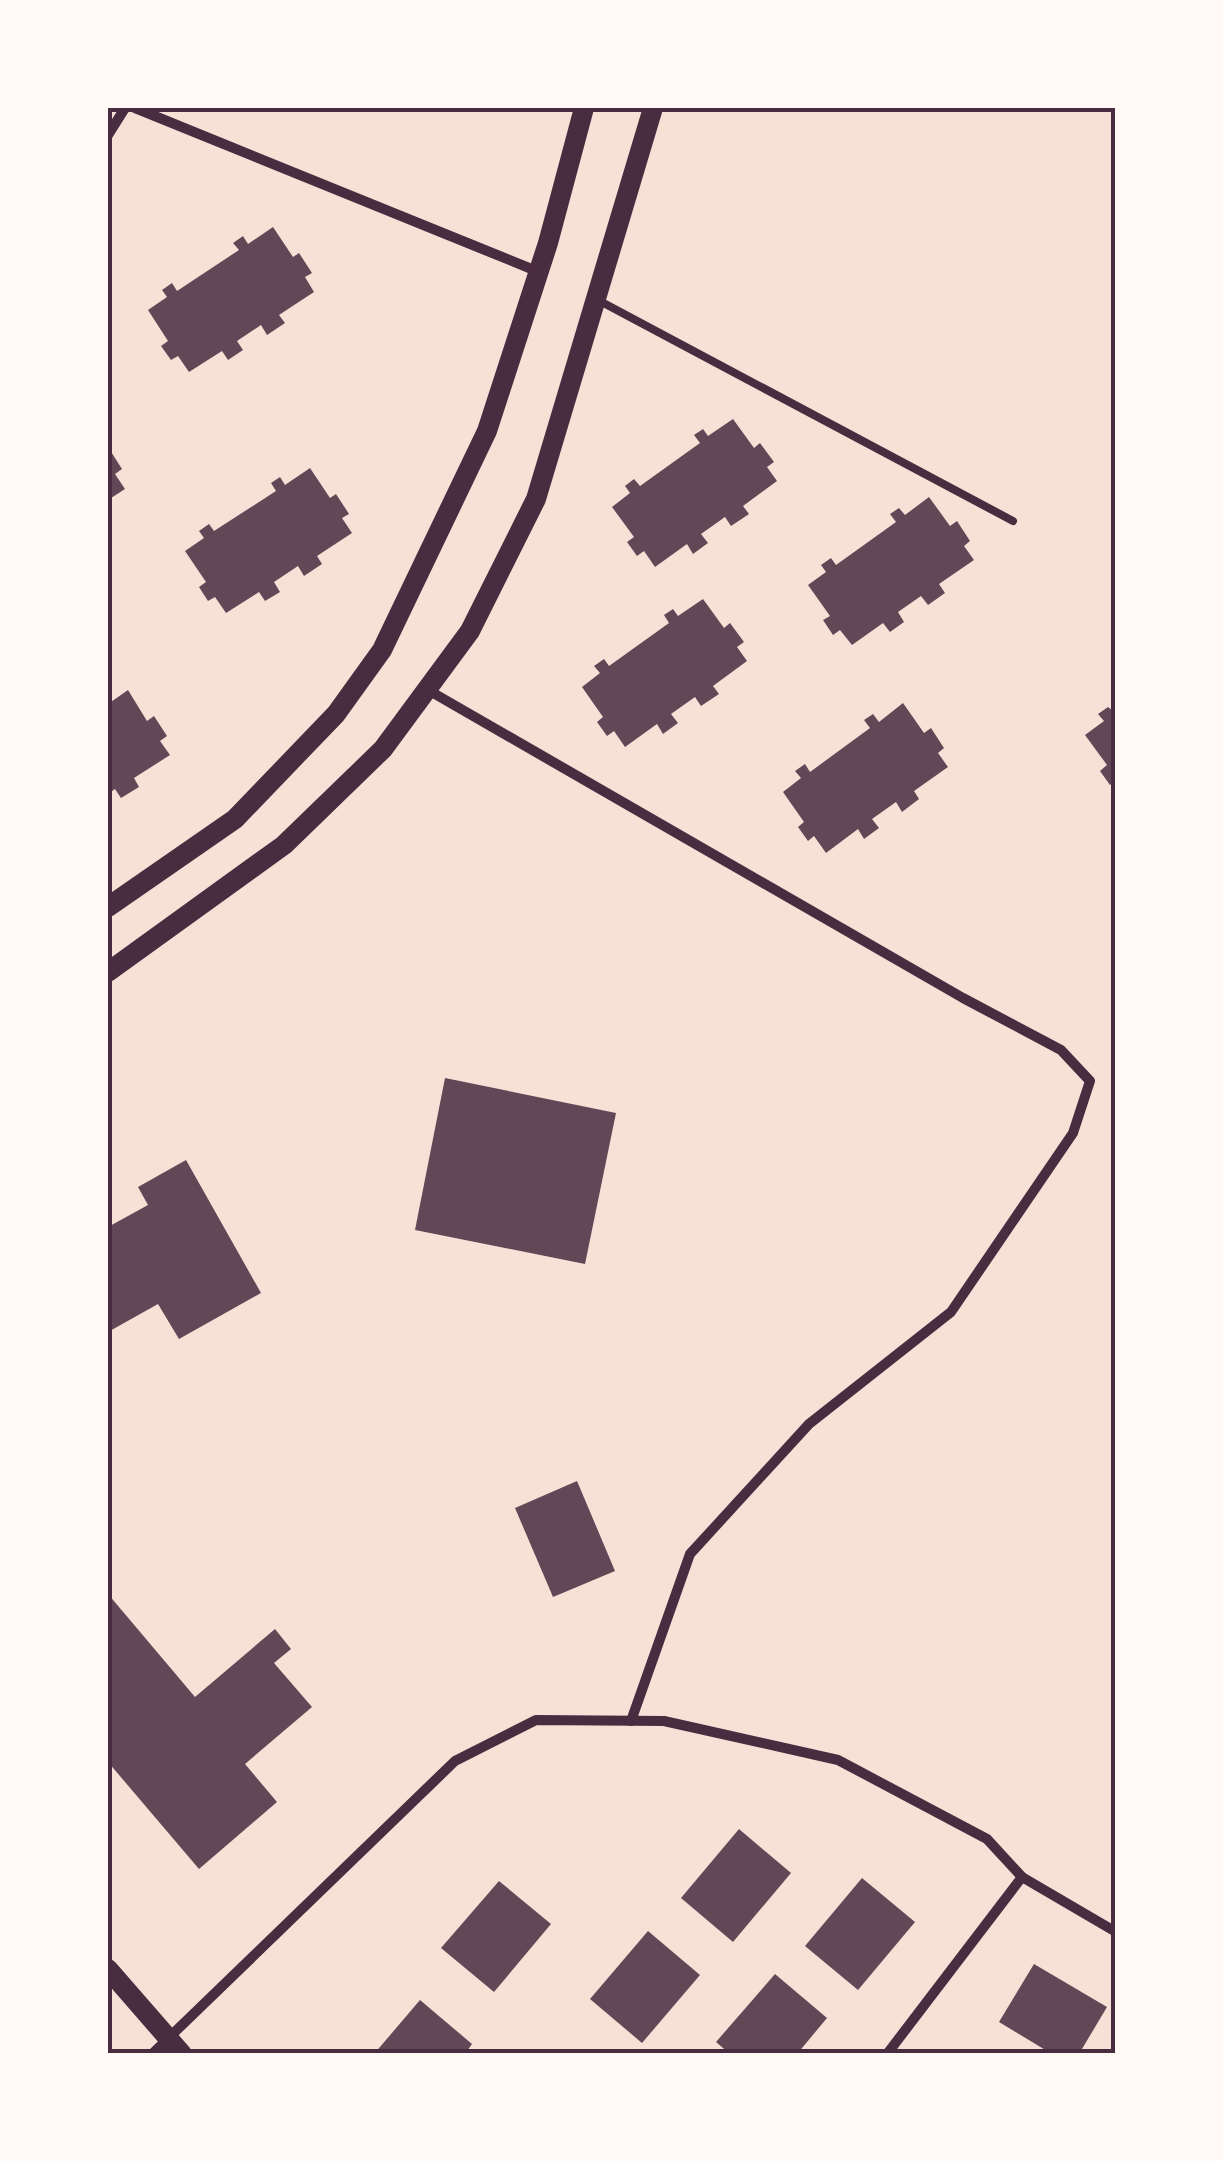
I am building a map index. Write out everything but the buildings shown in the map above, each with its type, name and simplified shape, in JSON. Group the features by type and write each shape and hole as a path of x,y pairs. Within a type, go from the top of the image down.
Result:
{"main road":[{"path":"108,906 234,818 336,714 382,650 488,430 584,108"},
{"path":"108,972 138,955 284,845 382,749 470,632 536,499 652,108"},
{"path":"108,1969 176,2047"}],"street":[{"path":"108,135 125,108"},
{"path":"135,108 538,272"},
{"path":"427,690 962,998 1061,1050 1090,1081 1073,1133 950,1312 809,1424 690,1554 631,1721"},
{"path":"152,2054 176,2047 455,1762 536,1720 664,1721 838,1760 987,1840 1022,1877 1116,1932"},
{"path":"887,2054 1022,1877"}],"lane":[{"path":"596,300 1012,521"}]}
